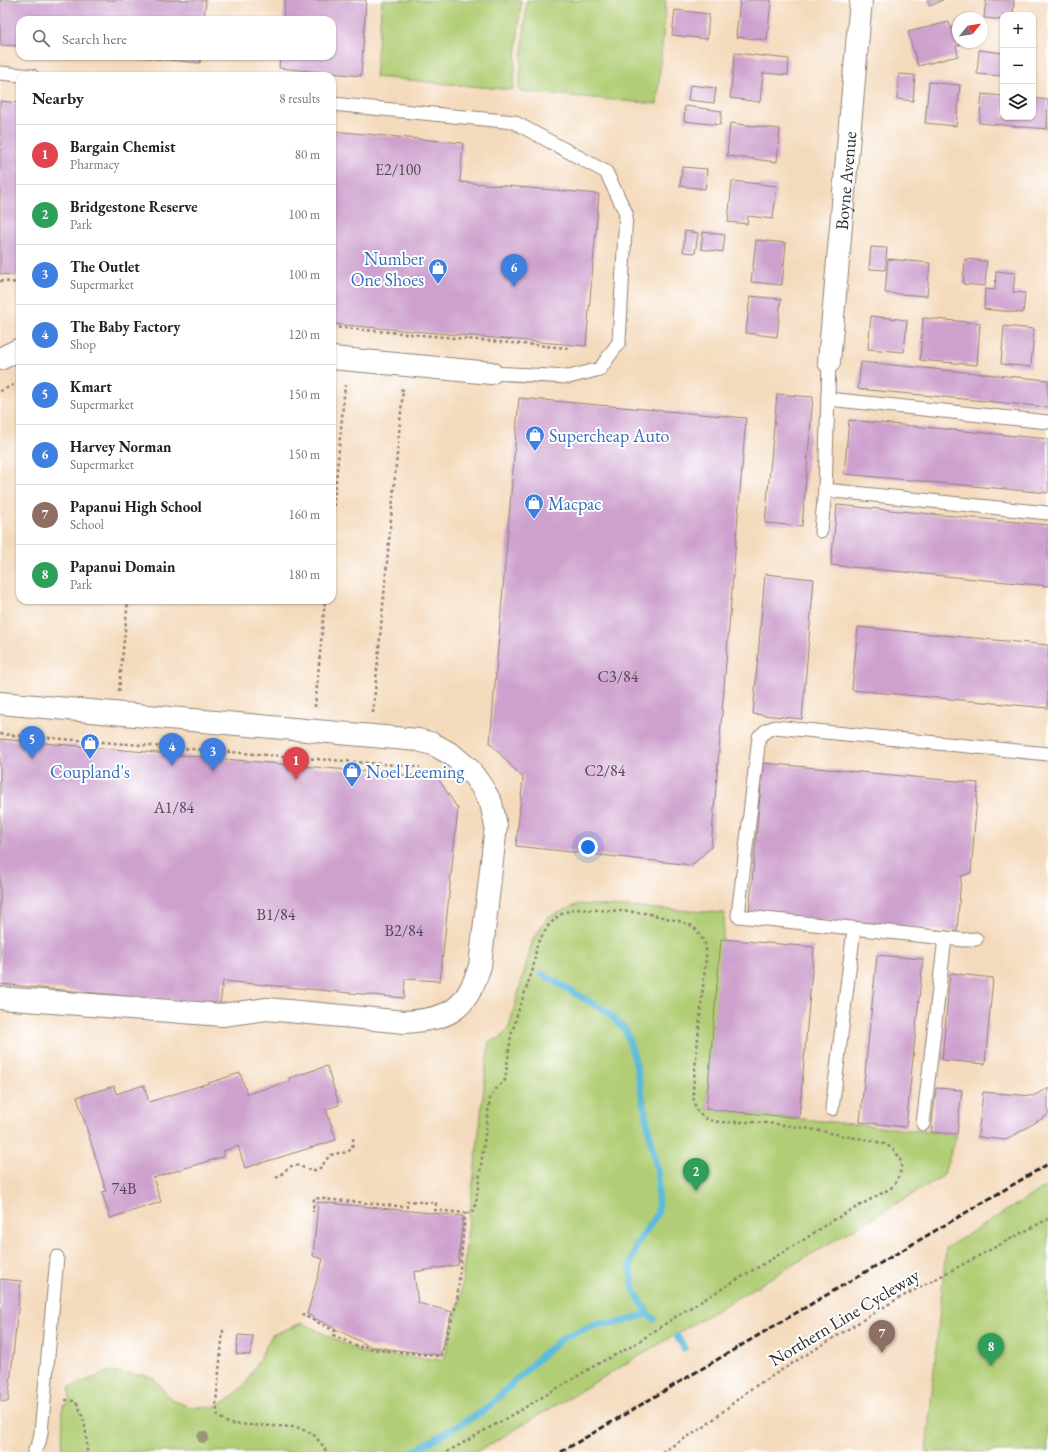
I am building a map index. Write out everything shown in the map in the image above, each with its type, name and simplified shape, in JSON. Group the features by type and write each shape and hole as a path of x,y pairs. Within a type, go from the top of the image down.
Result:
{"street":[{"name":"Boyne Avenue","path":"829,362 861,0"},
{"path":"0,358 16,352"},
{"path":"336,358 491,373"},
{"path":"0,703 418,740 433,744 451,754 469,769 491,803 496,826 480,966 474,984 468,995 456,1009 440,1017 405,1022 267,1009 222,1015 0,998"}],"lane":[{"path":"0,73 16,74"},
{"path":"336,104 514,122 606,172 626,213 618,342 600,369 569,377 491,373"},
{"path":"821,530 825,490 829,362"},
{"path":"828,399 1048,422"},
{"path":"825,490 1048,513"},
{"path":"976,940 854,929 738,916 759,737 767,730 775,727 1048,754"},
{"path":"832,1108 854,929"},
{"path":"922,1124 945,938"},
{"path":"34,1452 39,1443 41,1433 57,1258"}],"path":[{"path":"0,281 16,283"},
{"path":"336,328 568,348"},
{"path":"0,391 16,384"},
{"path":"338,384 352,385"},
{"path":"336,481 345,385"},
{"path":"366,714 373,714 403,390 395,389"},
{"path":"112,691 120,691 128,604"},
{"path":"308,708 315,709 325,604"},
{"path":"0,734 421,767"},
{"path":"313,1212 314,1198 406,1207 407,1201 436,1203 435,1210 472,1213 476,1203 490,1098 505,1080 511,1036 533,969 537,944 548,926 559,915 573,909 645,913 693,926 701,936 706,946 706,957 693,1089 694,1104 700,1114 709,1120 723,1123 748,1122 808,1129 876,1142 890,1147 900,1158 902,1166 898,1179 891,1188 830,1222 805,1239 683,1312 630,1348 601,1362 447,1452"},
{"path":"276,1178 286,1169 294,1165 313,1170 319,1169 332,1154 351,1150 353,1135"},
{"path":"303,1313 303,1315 335,1331 333,1335 360,1348 362,1345 370,1349 441,1356 457,1301 465,1213"},
{"name":"Northern Line Cycleway","path":"662,1452 704,1427 750,1390 892,1302 1048,1219"},
{"path":"224,1330 216,1403 218,1416 229,1424 296,1428 313,1434 324,1447 326,1452"},
{"path":"65,1400 75,1401 81,1410 87,1438 87,1452"}],"green space":[{"path":"382,0 521,0 513,90 375,77"},
{"path":"527,0 666,0 657,104 519,91"},
{"path":"579,904 725,913 706,1109 957,1135 943,1176 477,1452 62,1452 63,1405 69,1403 70,1387 108,1372 144,1375 154,1379 171,1399 189,1407 213,1407 230,1399 247,1382 272,1335 302,1323 363,1353 444,1360 460,1300 489,1041 501,1038 509,1027 533,939 548,917"},
{"path":"1048,1185 1048,1452 926,1452 946,1248"}],"building":[{"path":"0,0 206,0 204,16 16,16 16,46 0,45"},
{"path":"285,0 366,0 361,76 336,74 336,72 279,68 280,60 336,60 336,16 283,16"},
{"path":"740,0 771,0 767,40 736,37"},
{"path":"927,0 943,0 930,6"},
{"path":"986,0 1014,0 1013,12 1000,12 1000,20 988,18 988,12 985,12"},
{"path":"675,10 709,14 707,39 672,35"},
{"path":"949,22 952,28 952,48 956,48 958,56 918,66 908,32"},
{"path":"979,50 1000,53 1000,76 977,74"},
{"path":"735,53 789,59 788,75 763,73 760,102 730,98"},
{"path":"168,60 200,60 200,63"},
{"path":"899,74 915,75 913,101 897,99"},
{"path":"929,82 960,85 956,126 925,123"},
{"path":"690,85 716,88 714,103 688,100"},
{"path":"982,94 1000,96 1000,120 1036,120 1036,98 1048,100 1047,129 979,123"},
{"path":"0,101 16,103 16,276 0,274"},
{"path":"685,106 722,111 720,125 684,121"},
{"path":"730,123 780,129 777,162 727,156"},
{"path":"336,131 463,143 460,182 599,194 586,346 336,324"},
{"path":"682,167 707,169 705,189 680,186"},
{"path":"732,181 777,186 773,219 748,216 747,224 728,222"},
{"path":"685,231 698,233 695,253 683,252"},
{"path":"703,232 725,235 723,252 701,249"},
{"path":"756,240 786,243 782,285 751,282"},
{"path":"871,247 887,248 885,270 869,269"},
{"path":"888,259 930,263 927,296 885,293"},
{"path":"965,259 987,261 985,286 963,284"},
{"path":"996,271 1015,273 1013,292 1025,293 1023,313 984,309 985,289 995,290"},
{"path":"750,296 781,299 777,337 746,333"},
{"path":"871,316 907,320 904,352 868,349"},
{"path":"923,318 980,323 977,365 920,360"},
{"path":"1004,326 1034,329 1031,367 1001,364"},
{"path":"861,362 1048,380 1048,407 858,389"},
{"path":"777,394 813,397 802,526 765,523"},
{"path":"519,398 746,418 711,847 692,865 516,846 523,778 490,743"},
{"path":"849,420 1048,439 1048,493 844,474"},
{"path":"837,505 1048,525 1048,586 831,565"},
{"path":"765,574 814,579 802,719 753,714"},
{"path":"858,627 1048,645 1048,708 852,690"},
{"path":"0,739 438,778 458,809 440,981 405,979 404,998 223,981 220,1005 0,984"},
{"path":"763,763 978,783 971,873 961,876 957,932 749,914"},
{"path":"721,939 814,947 799,1118 706,1109"},
{"path":"877,955 923,959 906,1127 860,1122"},
{"path":"950,973 993,978 985,1064 942,1060"},
{"path":"327,1066 339,1105 326,1109 336,1140 245,1168 238,1146 223,1151 225,1156 153,1178 161,1202 110,1218 102,1192 106,1191 77,1097 114,1086 116,1094 144,1085 149,1102 240,1073 247,1094 290,1081 289,1078"},
{"path":"936,1088 962,1090 957,1134 931,1132"},
{"path":"1048,1088 1048,1115 1006,1140 978,1137 983,1092 1033,1096"},
{"path":"318,1202 463,1216 458,1265 414,1272 418,1303 452,1312 440,1355 371,1347 307,1314 323,1259 313,1256"},
{"path":"0,1279 21,1281 8,1402 0,1401"},
{"path":"238,1335 253,1336 250,1355 236,1354"}],"waterway":[{"path":"542,974 607,1012 626,1031 635,1060 658,1175 658,1212 637,1244 630,1265 634,1290 648,1314 654,1319"},
{"path":"412,1452 485,1410 544,1353 566,1336 599,1324 618,1323 648,1314"},
{"path":"677,1336 684,1348"}],"railway":[{"path":"561,1452 1048,1164"}],"place":[{"name":"Number One Shoes","path":"438,285"},
{"name":"Harvey Norman","path":"514,287"},
{"name":"Supercheap Auto","path":"535,452"},
{"name":"Macpac","path":"534,520"},
{"name":"Kmart","path":"32,759"},
{"name":"Coupland's","path":"90,760"},
{"name":"The Baby Factory","path":"172,766"},
{"name":"The Outlet","path":"213,771"},
{"name":"Bargain Chemist","path":"296,780"},
{"name":"Noel Leeming","path":"352,788"},
{"name":"Bridgestone Reserve","path":"696,1191"},
{"name":"Papanui High School","path":"882,1353"},
{"name":"Papanui Domain","path":"991,1366"}]}
